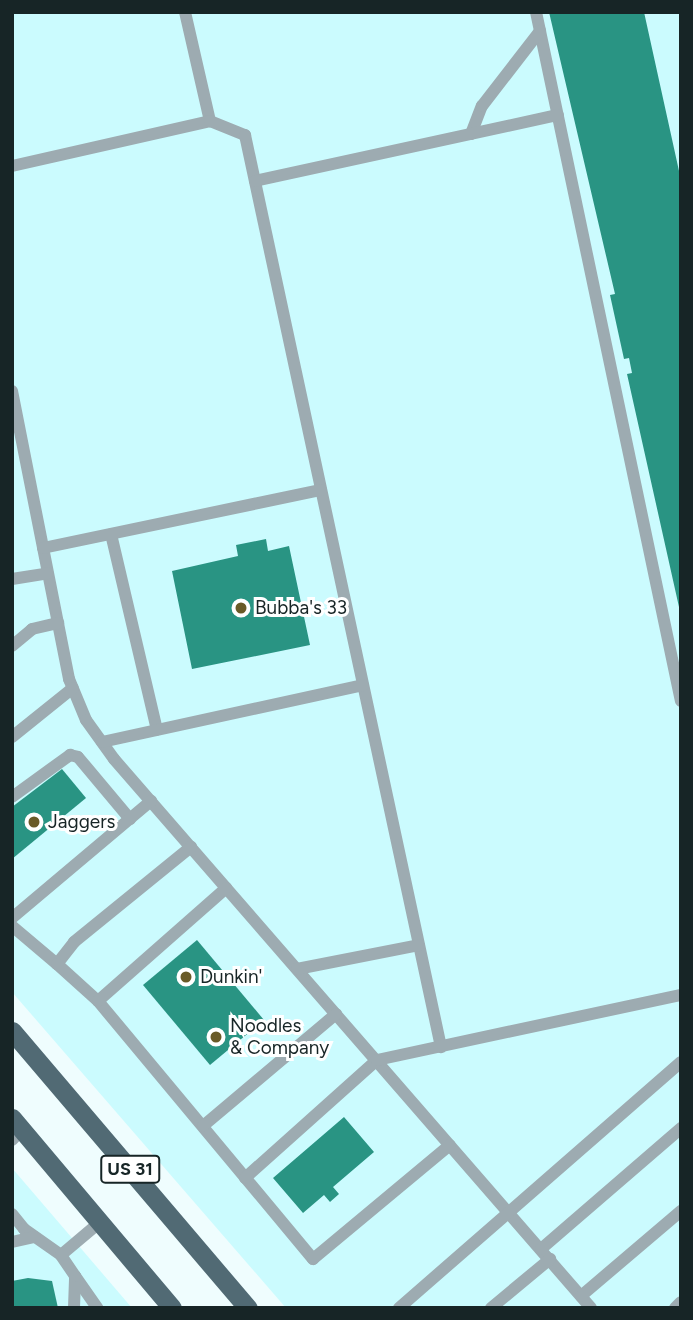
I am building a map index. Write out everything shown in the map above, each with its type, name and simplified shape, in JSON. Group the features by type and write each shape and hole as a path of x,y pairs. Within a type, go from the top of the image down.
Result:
{"main road":[{"name":"US 31","path":"12,1031 248,1308"},
{"name":"US 31","path":"15,1129 100,1222 172,1308"}],"lane":[{"path":"185,12 210,121"},
{"path":"536,12 681,701"},
{"path":"471,134 482,106 540,31"},
{"path":"255,181 558,115"},
{"path":"12,166 210,121 245,135 441,1047"},
{"path":"12,391 58,623 73,688 86,720 151,801 592,1308"},
{"path":"43,548 321,490"},
{"path":"111,534 158,730"},
{"path":"12,579 48,573"},
{"path":"12,646 32,629 58,623"},
{"path":"102,742 363,685"},
{"path":"12,737 73,688"},
{"path":"12,797 62,756 70,755 78,757 130,819"},
{"path":"12,918 151,801"},
{"path":"57,964 74,942 191,847"},
{"path":"98,1001 226,888"},
{"path":"12,926 98,1001 313,1259 450,1145"},
{"path":"297,969 419,945"},
{"path":"246,1178 377,1060 681,995"},
{"path":"203,1126 336,1014"},
{"path":"398,1308 681,1062"},
{"path":"500,1305 545,1254 681,1128"},
{"path":"581,1296 681,1211"},
{"path":"12,1213 34,1237 61,1255 97,1308"},
{"path":"61,1255 100,1222"},
{"path":"12,1242 34,1237"},
{"path":"74,1308 75,1276"},
{"path":"675,1308 681,1303"}],"shaded area":[{"path":"12,12 681,12 681,1308 286,1308 12,992"},
{"path":"12,1168 132,1308 12,1308"}],"building":[{"path":"549,12 644,12 681,180 681,616 627,374 632,373 629,358 624,359 610,295 615,294"},
{"name":"Bubba's 33","path":"266,539 268,551 289,546 310,645 192,669 172,571 238,556 236,545"},
{"name":"Jaggers","path":"62,769 86,798 12,859 12,807"},
{"path":"197,940 264,1020 210,1065 143,985"},
{"path":"344,1117 374,1152 333,1187 339,1194 330,1202 324,1195 303,1213 273,1178"},
{"path":"28,1278 52,1281 58,1308 12,1308 12,1281"}],"place":[{"name":"Bubba's 33","path":"241,608"},
{"name":"Jaggers","path":"34,822"},
{"name":"Dunkin'","path":"186,977"},
{"name":"Noodles & Company","path":"216,1037"}]}
